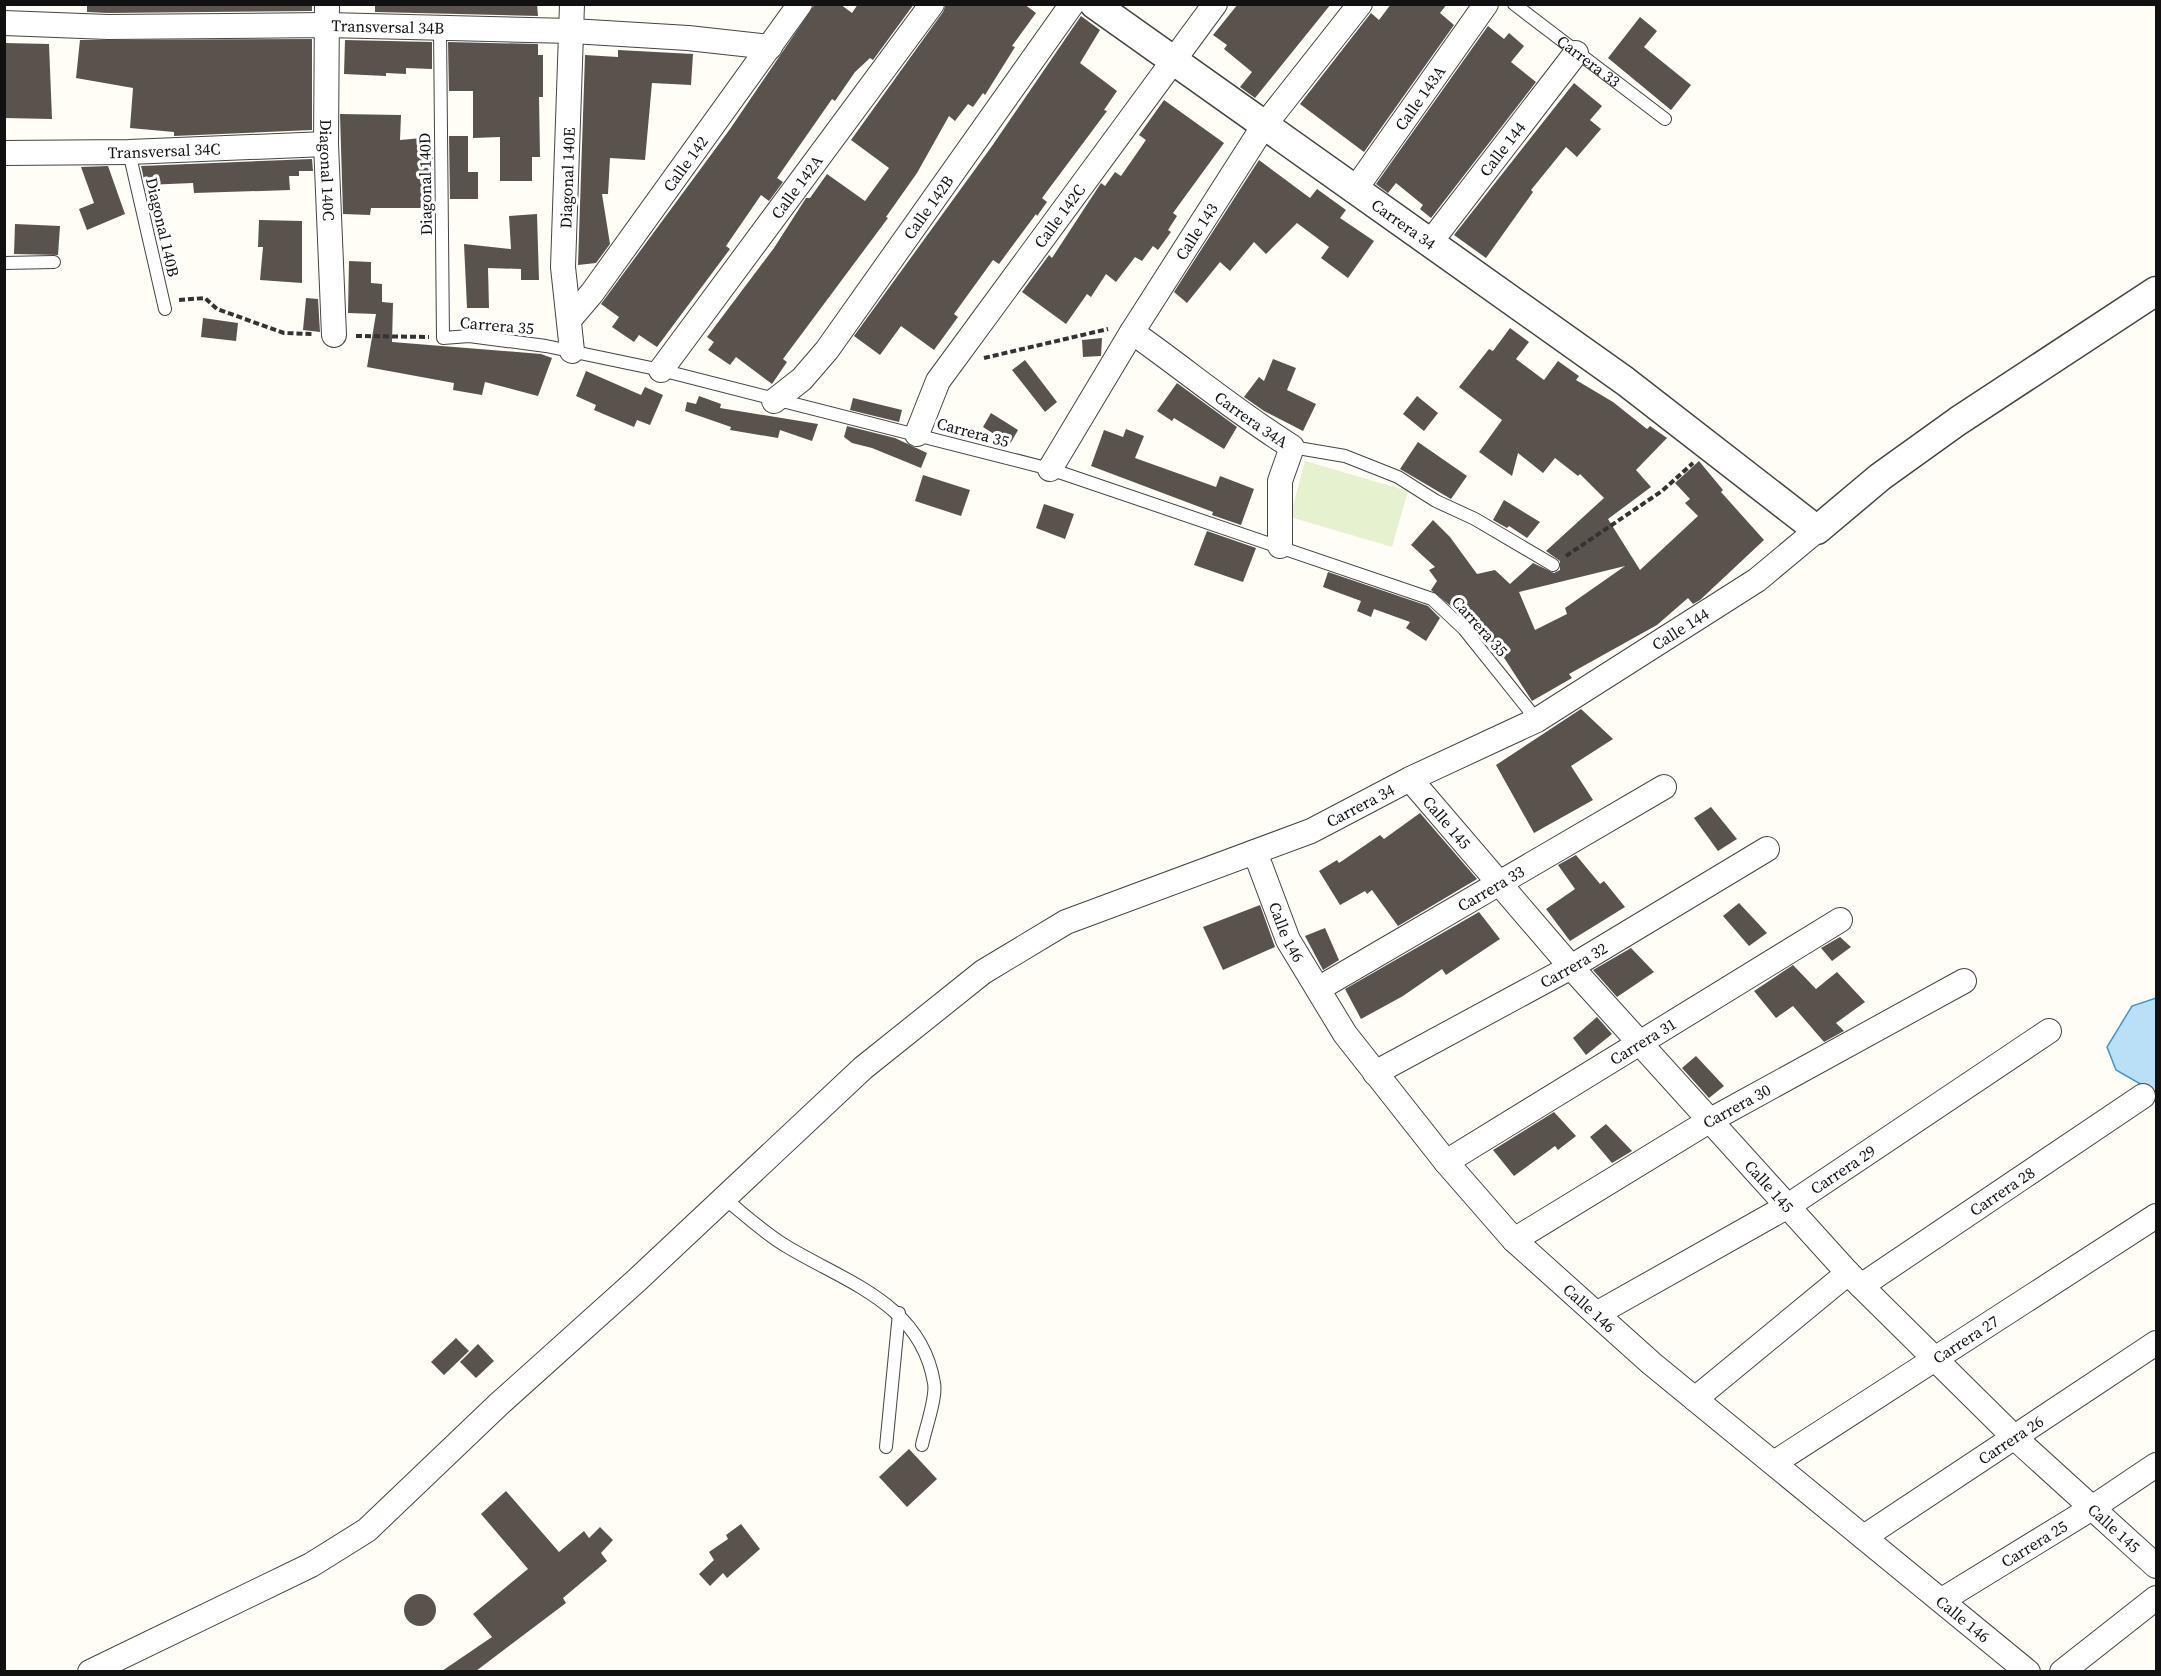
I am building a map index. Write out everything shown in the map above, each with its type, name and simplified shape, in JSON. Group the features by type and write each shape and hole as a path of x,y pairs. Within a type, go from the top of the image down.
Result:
{"street":[{"name":"Diagonal 140E","path":"572,4 563,267 572,351"},
{"name":"Calle 142","path":"569,320 592,293 800,4"},
{"name":"Calle 142A","path":"661,370 932,4"},
{"name":"Calle 142B","path":"774,400 801,379 827,350 1072,4"},
{"name":"Carrera 34","path":"1094,4 1263,127 1625,381 1817,530"},
{"name":"Calle 142C","path":"917,434 938,381 1215,4"},
{"name":"Calle 143","path":"1050,469 1132,332 1263,127 1360,4"},
{"name":"Calle 143A","path":"1354,191 1486,4"},
{"name":"Transversal 34B","path":"4,23 108,27 327,15 440,29 572,31 688,38 770,47"},
{"name":"Diagonal 140C","path":"327,15 326,144 334,335"},
{"name":"Calle 144","path":"1429,244 1576,53"},
{"name":"Transversal 34C","path":"4,153 129,152 326,144"},
{"path":"1817,530 1880,477 1958,422 2157,291"},
{"name":"Carrera 34A","path":"1132,332 1192,374 1247,419 1292,447"},
{"path":"1280,546 1280,481 1292,447"},
{"name":"Calle 144","path":"1537,720 1757,580 1817,530"},
{"name":"Carrera 34","path":"90,1671 311,1565 367,1530 863,1068 983,972 1066,922 1311,831 1410,779 1537,720"},
{"name":"Calle 145","path":"1410,779 1571,967 1854,1280 2014,1437 2157,1566"},
{"name":"Carrera 33","path":"1318,989 1664,787"},
{"name":"Carrera 32","path":"1376,1073 1571,967 1767,849"},
{"name":"Calle 146","path":"1255,852 1288,940 1345,1034 1446,1162 1514,1240 1598,1313 1651,1364 2028,1671"},
{"name":"Carrera 31","path":"1446,1162 1840,920"},
{"name":"Carrera 30","path":"1514,1240 1708,1121 1964,981"},
{"name":"Carrera 29","path":"1598,1313 1788,1206 2049,1031"},
{"name":"Carrera 28","path":"1695,1399 1854,1280 2143,1096"},
{"name":"Carrera 27","path":"1774,1463 2157,1216"},
{"name":"Carrera 26","path":"1864,1537 2157,1343"},
{"name":"Carrera 25","path":"1942,1600 2092,1508 2157,1465"},
{"path":"2062,1671 2157,1598"}],"lane":[{"name":"Carrera 33","path":"1515,4 1665,119"},
{"name":"Diagonal 140D","path":"440,29 443,338"},
{"name":"Diagonal 140B","path":"129,152 164,306"},
{"path":"4,263 54,262"},
{"name":"Carrera 35","path":"443,338 469,336 572,351 661,370 1050,469 1432,599 1464,629 1537,720"},
{"name":"Carrera 34A","path":"1292,447 1345,456 1398,477 1436,501 1474,519 1553,565"},
{"path":"724,1198 784,1245 859,1285 899,1313 923,1348 935,1384 922,1445"},
{"path":"886,1447 899,1313"}],"path":[{"name":"Carrera 35","path":"164,306 205,298 217,309 284,333 443,338"},
{"path":"949,367 1030,345 1108,328 1132,332"},
{"path":"1553,565 1662,491 1710,447"}],"green space":[{"path":"1305,461 1408,491 1392,547 1290,517"}],"water":[{"path":"2156,998 2156,1093 2116,1070 2107,1047 2132,1006"}],"building":[{"path":"87,4 312,4 312,11 108,13 87,12"},
{"path":"375,4 537,4 538,16 375,12"},
{"path":"815,4 840,4 852,13 858,4 914,4 873,60 870,58 855,72 835,101 832,99 777,178 783,182 769,201 761,195 726,246 730,249 657,347 639,335 634,342 612,327 619,317 601,304 730,129"},
{"path":"946,4 1024,4 1036,13 1012,46 1015,47 985,95 983,93 973,107 968,104 955,121 949,116 917,173 886,217 888,218 783,359 787,362 772,384 736,357 730,365 708,350 714,342 707,337 774,248 806,198 810,198 827,174 865,201 889,168 851,140 943,12"},
{"path":"1238,4 1331,4 1255,98 1240,87 1252,72 1224,49 1227,45 1213,35"},
{"path":"1391,4 1447,4 1440,13 1454,25 1364,152 1300,104 1371,13 1379,20"},
{"path":"1081,16 1100,30 1080,63 1117,91 1104,110 1107,111 1042,198 1047,202 1037,216 1036,214 999,264 993,260 954,314 958,317 934,350 901,326 880,355 854,336 992,146"},
{"path":"1640,17 1657,31 1644,47 1691,85 1671,110 1608,58"},
{"path":"1488,26 1504,39 1509,33 1524,46 1511,62 1536,82 1431,218 1420,209 1423,205 1396,183 1388,193 1376,184"},
{"path":"312,39 312,130 174,136 174,132 130,128 133,88 76,78 80,40"},
{"path":"345,40 432,42 432,69 406,68 406,74 386,73 386,76 344,74"},
{"path":"448,42 538,44 538,55 543,55 543,97 539,97 540,157 532,157 532,181 500,181 500,137 473,138 473,91 449,91"},
{"path":"4,43 49,44 52,119 4,118"},
{"path":"618,50 693,54 691,85 652,83 645,160 610,158 608,194 602,194 610,244 596,263 578,265 585,55 618,57"},
{"path":"1574,83 1602,106 1590,120 1601,129 1577,157 1566,147 1531,190 1533,192 1486,258 1454,235"},
{"path":"1164,100 1224,143 1173,213 1177,216 1168,230 1171,232 1158,250 1153,246 1142,261 1135,257 1116,282 1106,274 1091,297 1087,294 1066,324 1022,292 1049,255 1052,258 1101,183 1105,186 1115,172 1121,176 1146,140 1139,135"},
{"path":"340,114 401,115 400,140 433,137 433,199 421,199 421,208 371,208 370,215 343,214"},
{"path":"449,136 468,136 468,172 478,172 478,199 450,199"},
{"path":"312,159 313,171 299,171 299,176 289,176 290,190 194,193 193,183 145,185 141,166"},
{"path":"1259,160 1310,198 1317,189 1346,210 1340,218 1374,241 1348,278 1321,258 1329,247 1297,223 1266,254 1254,242 1230,271 1220,262 1187,303 1174,292"},
{"path":"108,166 125,214 87,230 79,209 94,203 81,167"},
{"path":"537,214 539,280 521,280 521,269 488,268 489,308 467,308 464,244 511,249 509,216"},
{"path":"259,220 302,221 302,283 260,280 263,247 258,247"},
{"path":"15,224 60,226 58,255 14,254"},
{"path":"349,261 371,262 371,283 382,284 382,302 393,303 392,342 541,354 552,358 538,396 485,382 482,395 453,390 454,383 367,367 376,314 348,313"},
{"path":"306,298 318,299 320,332 303,330"},
{"path":"203,318 238,323 236,341 201,337"},
{"path":"1510,328 1529,342 1516,359 1544,380 1558,361 1579,376 1576,380 1613,402 1647,429 1650,426 1667,438 1636,470 1651,487 1608,519 1640,570 1698,516 1685,503 1690,499 1675,483 1699,461 1723,490 1721,492 1764,540 1700,600 1693,604 1688,598 1657,625 1569,674 1572,678 1532,701 1501,653 1460,610 1457,611 1431,590 1437,581 1429,570 1435,567 1411,545 1433,520 1450,537 1477,574 1495,570 1510,584 1533,563 1554,573 1560,570 1560,561 1546,551 1604,498 1580,474 1578,476 1555,458 1543,473 1518,453 1512,476 1479,452 1502,420 1459,387 1489,349 1493,351","holes":["1625,566 1565,608 1567,614 1535,630 1519,592"]},
{"path":"1102,338 1101,356 1083,357 1082,340"},
{"path":"1273,359 1296,368 1287,390 1316,404 1303,431 1264,411 1244,397 1259,377 1264,381"},
{"path":"1025,360 1057,402 1045,412 1012,370"},
{"path":"586,371 641,395 645,387 663,395 650,425 637,420 634,427 594,410 596,405 576,396"},
{"path":"1177,383 1237,427 1224,449 1174,418 1172,421 1157,411"},
{"path":"699,396 721,404 720,408 818,424 812,441 780,430 778,438 730,430 731,427 685,411 687,402 696,404"},
{"path":"1417,396 1438,413 1424,431 1403,414"},
{"path":"853,398 902,410 899,422 850,410"},
{"path":"991,413 1018,430 1010,444 983,427"},
{"path":"847,426 895,438 927,453 921,468 872,448 852,443 844,437"},
{"path":"1126,429 1144,436 1135,458 1216,487 1220,476 1254,489 1241,525 1212,515 1213,512 1091,466 1104,430 1123,437"},
{"path":"1418,442 1467,476 1451,499 1400,469"},
{"path":"923,475 970,490 961,516 915,501"},
{"path":"1504,500 1540,522 1527,538 1509,526 1507,528 1493,520"},
{"path":"1044,504 1074,514 1065,539 1036,528"},
{"path":"1207,531 1256,548 1243,582 1194,565"},
{"path":"1328,572 1428,606 1440,618 1426,641 1406,628 1410,622 1374,609 1371,617 1357,611 1361,601 1323,587"},
{"path":"1581,709 1613,739 1571,766 1593,800 1534,833 1496,765"},
{"path":"1711,807 1737,839 1718,851 1694,818"},
{"path":"1420,813 1477,879 1398,926 1372,890 1367,894 1365,891 1340,905 1319,871 1337,860 1339,863 1380,835 1384,839"},
{"path":"1576,855 1600,884 1604,881 1625,907 1570,941 1546,909 1575,889 1558,865"},
{"path":"1739,903 1767,933 1749,946 1723,916"},
{"path":"1260,905 1275,947 1223,970 1203,927"},
{"path":"1479,912 1500,939 1446,975 1442,969 1403,996 1361,1019 1345,989"},
{"path":"1325,928 1339,960 1323,970 1305,936"},
{"path":"1840,937 1851,947 1832,961 1821,948"},
{"path":"1631,948 1654,972 1617,997 1593,970"},
{"path":"1793,965 1816,989 1837,972 1865,1002 1836,1023 1844,1031 1824,1042 1793,1006 1776,1018 1754,991"},
{"path":"1597,1017 1612,1034 1586,1055 1573,1038"},
{"path":"1696,1056 1724,1086 1709,1098 1682,1068"},
{"path":"1554,1112 1576,1136 1558,1150 1555,1146 1514,1176 1493,1150"},
{"path":"1606,1124 1632,1151 1612,1163 1590,1137"},
{"path":"456,1338 469,1351 444,1375 431,1362"},
{"path":"478,1344 494,1361 476,1378 460,1362"},
{"path":"909,1449 937,1479 907,1507 879,1477"},
{"path":"506,1491 559,1552 584,1531 589,1538 600,1527 613,1540 601,1553 607,1561 563,1598 566,1603 476,1671 442,1671 492,1637 473,1614 528,1569 481,1514"},
{"path":"741,1524 760,1549 727,1578 723,1573 710,1586 699,1574 714,1560 709,1552 728,1539 726,1535"},
{"path":"420,1594 431,1599 436,1610 431,1621 420,1626 409,1621 404,1610 409,1599"}]}
